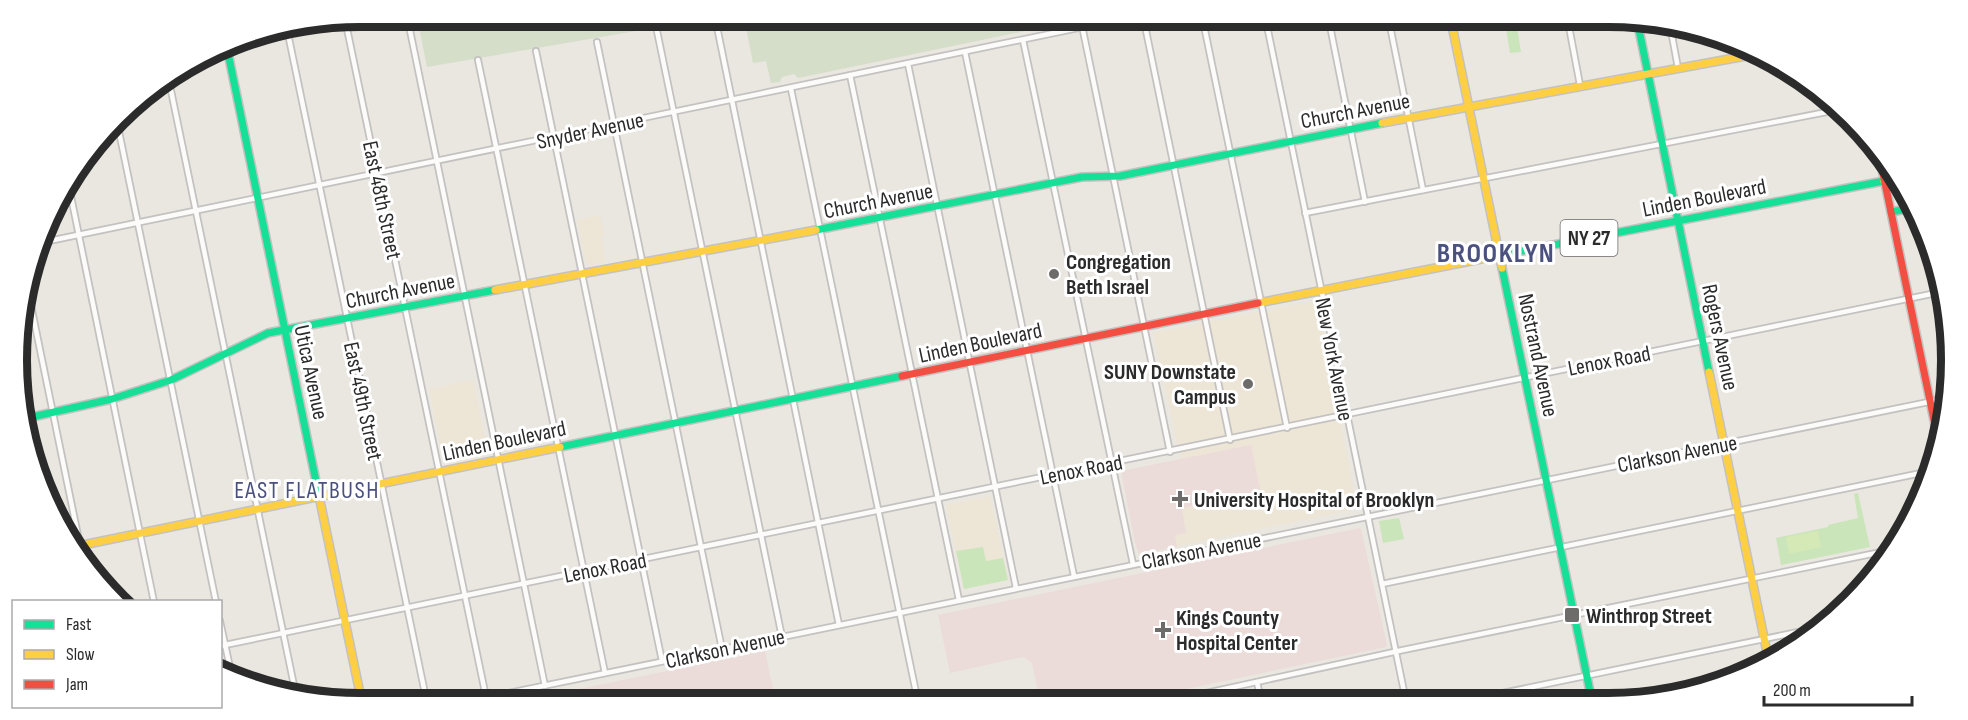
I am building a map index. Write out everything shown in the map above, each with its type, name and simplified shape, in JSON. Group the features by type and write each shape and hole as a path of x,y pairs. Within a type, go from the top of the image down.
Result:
{"main road":[{"name":"Nostrand Avenue","path":"1452,27 1590,693"},
{"name":"Rogers Avenue","path":"1639,29 1767,652"},
{"name":"Utica Avenue","path":"228,54 360,693"},
{"name":"Church Avenue","path":"32,417 112,399 171,380 268,333 285,329 760,241 1082,177 1113,176 1290,140 1744,56"},
{"path":"1882,171 1935,425"},
{"name":"Linden Boulevard","path":"83,545 1261,302 1888,179"},
{"path":"1884,181 1891,186"},
{"path":"1891,212 1905,209"}],"street":[{"path":"409,27 545,686"},
{"path":"717,27 839,625"},
{"path":"1082,27 1170,452"},
{"name":"Snyder Avenue","path":"49,241 1082,27"},
{"path":"1145,27 1230,440"},
{"path":"1204,27 1287,428"},
{"name":"New York Avenue","path":"1267,27 1404,693"},
{"path":"1330,27 1365,202"},
{"path":"1390,27 1423,190"},
{"path":"1569,27 1580,85"},
{"name":"East 48th Street","path":"347,28 485,693"},
{"path":"657,32 782,637"},
{"path":"1671,33 1678,68"},
{"name":"East 49th Street","path":"288,35 425,693"},
{"path":"1023,40 1132,564"},
{"path":"597,42 722,649"},
{"path":"536,51 662,661"},
{"path":"965,52 1074,576"},
{"path":"478,60 605,673"},
{"path":"908,64 1016,588"},
{"path":"850,75 959,600"},
{"path":"170,87 294,687"},
{"path":"791,89 916,693"},
{"path":"1305,213 1829,111"},
{"path":"119,131 216,600"},
{"path":"71,196 154,600"},
{"name":"Lenox Road","path":"223,646 1935,293"},
{"path":"31,307 73,527"},
{"name":"Clarkson Avenue","path":"511,693 1938,400"},
{"path":"1382,584 1921,473"},
{"path":"1206,693 1880,552"},
{"path":"1502,693 1801,632"},
{"path":"223,646 229,666"},
{"path":"1257,682 1259,693"}],"shaded area":[{"path":"600,215 604,235 601,238 606,262 587,266 577,220"},
{"name":"SUNY Downstate Campus","path":"1317,300 1357,509 1139,554 1121,471 1181,459 1153,333"},
{"path":"473,380 488,451 444,460 429,389"},
{"name":"University Hospital of Brooklyn","path":"1251,445 1261,494 1182,508 1186,533 1175,535 1177,547 1139,554 1121,471"},
{"path":"990,496 1008,580 964,589 946,505"},
{"name":"Kings County Hospital Center","path":"1360,528 1387,645 1167,693 1038,693 1032,663 1023,657 950,673 938,615"},
{"path":"765,651 774,693 559,693"}],"green space":[{"path":"419,27 659,27 427,67"},
{"path":"746,27 1045,27 798,78 794,74 782,77 780,82 771,83 766,61 753,63"},
{"path":"1517,27 1521,52 1510,53 1506,28"},
{"path":"1858,493 1870,547 1781,565 1776,538 1858,518 1854,494"},
{"path":"1399,518 1404,539 1383,543 1379,521"},
{"path":"1818,531 1821,547 1789,554 1786,537"},
{"path":"983,547 986,561 1003,558 1008,580 964,589 956,551"}],"traffic: fast":[{"path":"1639,29 1709,372"},
{"path":"228,54 319,496"},
{"path":"816,230 1082,177 1120,176 1382,123"},
{"path":"1491,257 1888,179"},
{"path":"1891,212 1905,209"},
{"path":"1502,268 1590,693"},
{"path":"32,417 112,399 171,380 268,333 495,290"},
{"path":"560,447 902,376"}],"traffic: slow":[{"path":"1452,27 1502,268"},
{"path":"1382,123 1744,56"},
{"path":"1884,181 1891,186"},
{"path":"495,290 816,230"},
{"path":"1258,303 1491,257"},
{"path":"1709,372 1767,652"},
{"path":"83,545 560,447"},
{"path":"319,496 360,693"}],"traffic: jam":[{"path":"1883,172 1935,425"},
{"path":"902,376 1258,303"}],"place":[{"name":"Congregation Beth Israel","path":"1054,274"},
{"name":"SUNY Downstate Campus","path":"1248,384"},
{"name":"University Hospital of Brooklyn","path":"1180,499"},
{"name":"Winthrop Street","path":"1572,615"},
{"name":"Kings County Hospital Center","path":"1163,630"}],"district":[{"name":"BROOKLYN","path":"1496,252"},
{"name":"EAST FLATBUSH","path":"307,490"}]}
